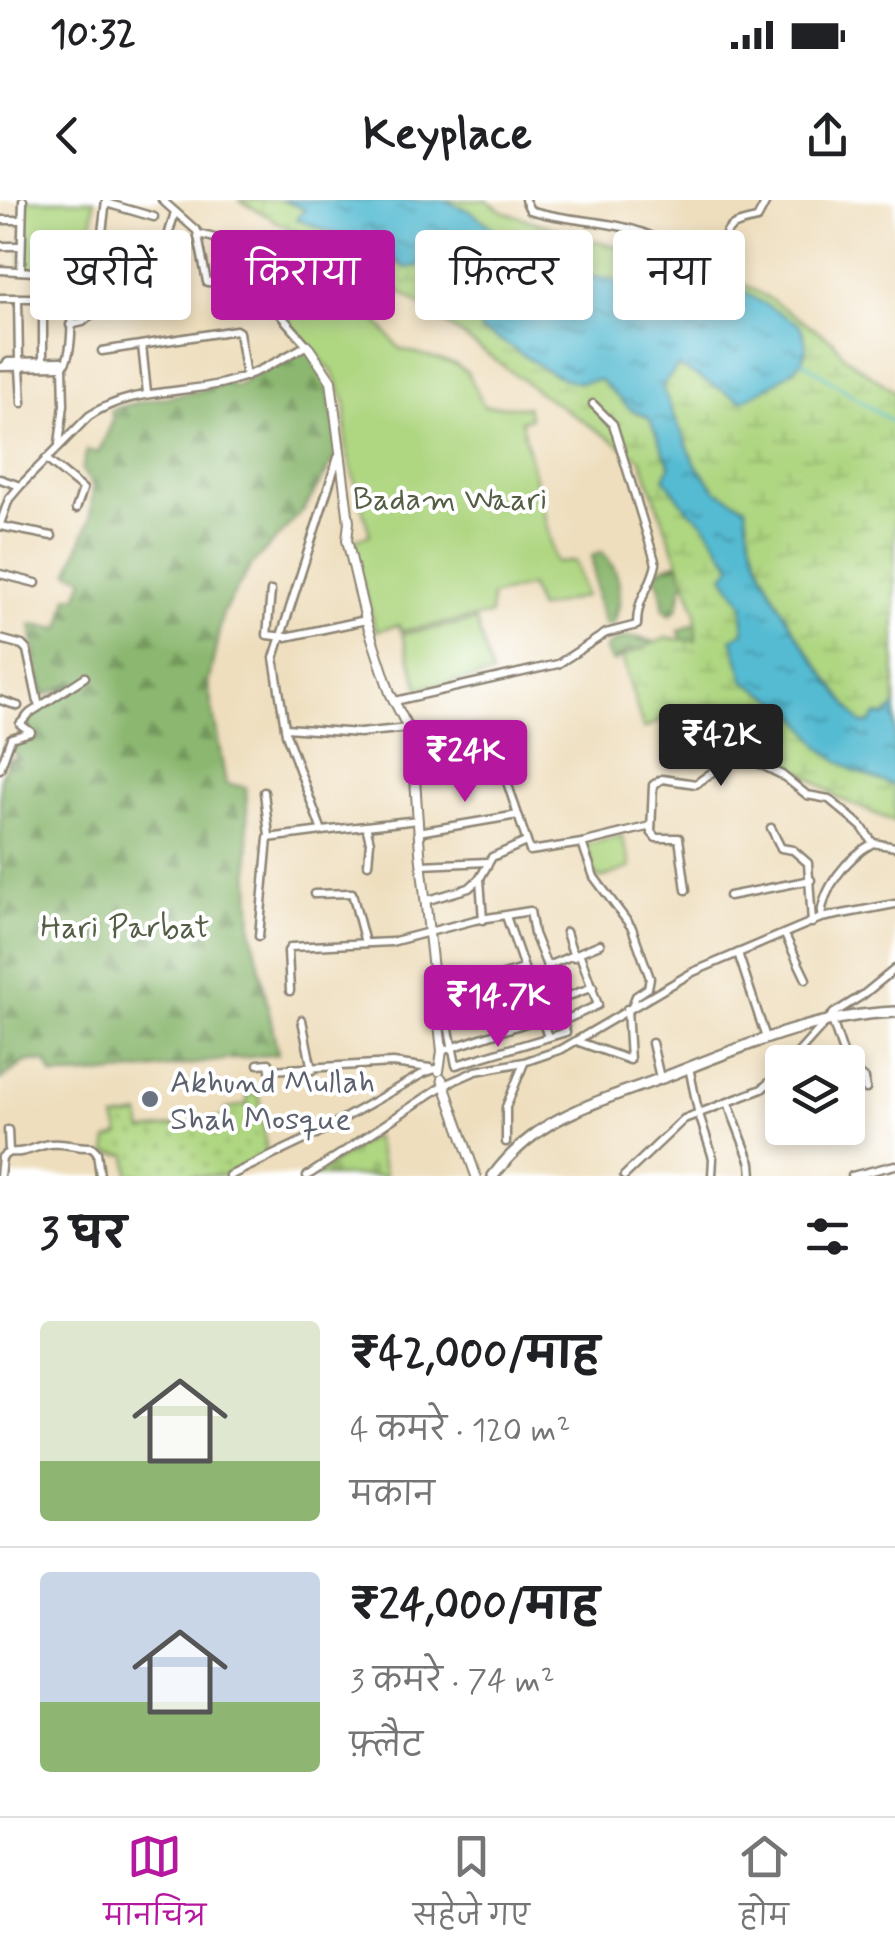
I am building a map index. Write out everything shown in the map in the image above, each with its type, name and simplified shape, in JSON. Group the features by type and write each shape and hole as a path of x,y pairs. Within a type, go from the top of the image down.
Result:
{"main road":[{"path":"493,1176 514,1150 550,1124 660,1078 766,1038 828,1020 895,1012"}],"street":[{"path":"21,271 22,200"},
{"path":"162,200 198,234 211,237"},
{"path":"526,200 528,208 544,215 598,220 637,230 709,258 717,254 729,226 757,219 767,200"},
{"path":"104,230 106,201 154,217"},
{"path":"170,230 175,212"},
{"path":"0,220 21,220"},
{"path":"198,234 206,282 211,282"},
{"path":"0,246 21,246"},
{"path":"0,270 30,271"},
{"path":"0,298 30,298"},
{"path":"18,298 22,403"},
{"path":"43,320 43,362"},
{"path":"2,367 7,362 19,365 69,360 70,320"},
{"path":"70,325 85,320"},
{"path":"285,320 331,381 348,510 347,540 366,620 408,728 416,774 418,832 421,865 425,901 428,932 434,990 446,1048 454,1064 460,1066 566,1032 530,911 428,932 391,942 289,948 290,991"},
{"path":"102,351 236,330 246,377"},
{"path":"142,345 147,394"},
{"path":"52,536 0,525 9,499 102,407 147,394 246,377 308,346"},
{"path":"19,365 62,363"},
{"path":"59,446 64,405 62,363"},
{"path":"395,702 558,664 606,634 637,625 637,604 656,564 613,424 593,404"},
{"path":"322,831 285,728 274,658 338,457"},
{"path":"46,459 83,489 76,508"},
{"path":"0,479 20,486"},
{"path":"0,574 36,584"},
{"path":"271,591 266,634 281,637 366,620"},
{"path":"0,638 26,648 39,708"},
{"path":"0,769 11,738 31,732 20,724 85,677"},
{"path":"0,700 18,706"},
{"path":"285,728 360,733 408,728"},
{"path":"668,735 701,751 744,757 782,775 807,795 829,799 873,843"},
{"path":"686,890 680,838 656,838 651,826 651,792 655,781 696,784 729,760 744,757"},
{"path":"416,774 464,768 505,776 530,851 582,844 651,826"},
{"path":"259,936 269,836 264,792"},
{"path":"418,832 518,814"},
{"path":"269,836 418,820"},
{"path":"366,826 370,842 368,864"},
{"path":"771,828 781,848 793,850 807,861 812,880 812,922"},
{"path":"425,901 460,892 480,878 495,854 526,842"},
{"path":"821,918 824,902 854,856 873,843 895,847"},
{"path":"578,1041 630,1062 629,1008 636,996 648,988 650,978 632,928 594,877 582,844"},
{"path":"421,865 488,862"},
{"path":"480,878 483,920"},
{"path":"729,896 812,880"},
{"path":"314,894 352,892 365,943"},
{"path":"229,1176 311,1137 414,1078 524,1062 578,1041 693,972 821,918 895,904"},
{"path":"506,916 548,1037"},
{"path":"565,1020 598,1005 566,932"},
{"path":"785,936 806,979"},
{"path":"547,966 600,944"},
{"path":"738,953 766,1038"},
{"path":"805,1045 828,1020 895,969"},
{"path":"434,990 523,970"},
{"path":"442,1015 483,1004 478,982"},
{"path":"558,1000 592,987"},
{"path":"446,1048 542,1018"},
{"path":"302,1020 312,1070"},
{"path":"828,1020 839,1045"},
{"path":"652,1043 660,1078"},
{"path":"446,1048 440,1074 476,1176"},
{"path":"506,1142 506,1107 524,1062"},
{"path":"258,1064 269,1063 270,1070 312,1070 393,1063 440,1074"},
{"path":"689,1067 713,1158 712,1176"},
{"path":"307,1176 440,1074"},
{"path":"865,1079 866,1090"},
{"path":"624,1176 680,1122 765,1085"},
{"path":"728,1103 752,1166 752,1176"},
{"path":"8,1130 9,1152"},
{"path":"0,1176 2,1157 9,1152 26,1153 54,1144 92,1147 97,1152 100,1176"},
{"path":"852,1176 893,1166 893,1176"}],"green space":[{"path":"25,200 94,200 92,230 30,230 30,271 21,271"},
{"path":"239,200 487,200 502,211 560,230 415,230 415,301 395,289 395,230 291,230"},
{"path":"593,241 613,246 613,320 745,320 745,285 833,341 845,357 895,392 895,822 838,798 751,734 703,711 681,711 643,729 622,657 666,638 696,641 696,611 641,459 543,395 441,320 593,320"},
{"name":"Badam Waari","path":"289,320 376,320 400,349 455,364 467,372 484,406 527,407 530,418 521,421 556,563 575,561 585,596 538,609 530,586 492,596 490,615 401,631 399,625 376,631 350,541 370,535 346,449 346,403 333,373"},
{"name":"Hari Parbat","path":"307,345 326,378 340,449 305,508 250,567 223,612 208,685 226,784 246,787 252,931 278,1054 137,1071 53,1076 46,1062 27,1061 0,1080 0,781 8,759 19,759 11,750 31,733 27,722 39,707 76,681 41,697 31,625 61,629 68,597 78,596 84,578 69,572 90,519 93,486 82,470 87,450 98,453 113,421 111,410 224,383 235,387"},
{"path":"602,552 614,568 619,587 619,606 612,625 605,625 597,600 592,556"},
{"path":"699,556 713,562 737,606 737,624 728,657 745,710 744,717 734,720 674,700 654,686 644,655 629,649 615,662 605,648 631,637 684,650 679,631 702,620 701,599 689,581 682,585 678,608 670,615 664,610 660,585 654,575 661,568"},
{"path":"476,621 492,675 419,688 402,634"},
{"path":"622,836 631,867 599,879 585,845"},
{"path":"259,1092 267,1156 222,1176 129,1176 127,1155 107,1153 107,1140 120,1135 115,1119 140,1115 143,1131 225,1117 225,1109 248,1104 247,1095"},
{"path":"374,1136 386,1176 313,1176"}],"water":[{"path":"281,200 444,200 472,212 495,230 415,230 415,266 406,268 395,260 395,230 325,230 296,219 305,209"},
{"path":"593,276 613,280 613,320 745,320 745,292 800,325 806,349 797,365 780,380 742,401 678,366 662,387 696,465 716,490 746,507 750,534 773,592 826,677 862,724 870,723 876,715 886,716 895,706 895,786 853,771 822,749 793,710 745,682 732,639 744,632 743,604 724,575 732,566 704,523 687,509 664,478 670,466 649,418 631,410 600,380 578,382 563,378 481,331 480,320 593,320"}],"waterway":[{"path":"802,361 895,424"}],"place":[{"name":"Akhund Mullah Shah Mosque","path":"150,1099"}]}
